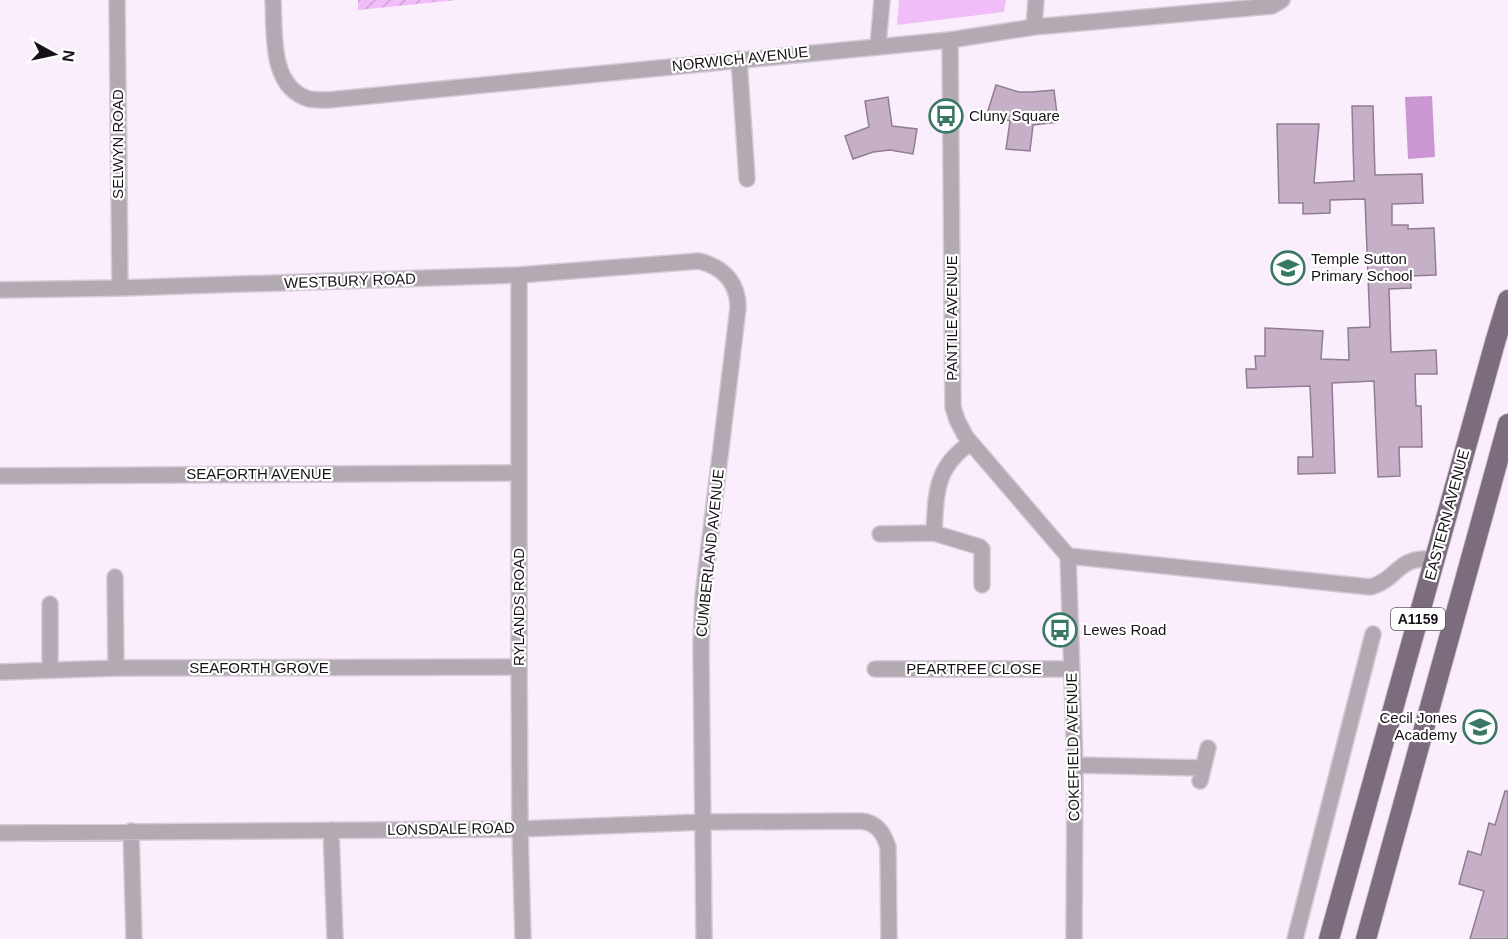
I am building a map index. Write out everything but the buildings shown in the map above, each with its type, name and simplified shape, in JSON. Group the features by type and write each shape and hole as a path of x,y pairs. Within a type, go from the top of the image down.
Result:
{"main road":[{"name":"EASTERN AVENUE","path":"1329,939 1508,300"},
{"name":"A1159","path":"1366,939 1508,424"}],"street":[{"name":"SELWYN ROAD","path":"117,0 120,288"},
{"name":"NORWICH AVENUE","path":"273,0 279,68 285,82 295,93 310,99 328,100 878,45 950,40 1034,27 1272,6 1282,0"},
{"path":"878,45 882,0"},
{"path":"1034,27 1036,0"},
{"name":"PANTILE AVENUE","path":"950,40 953,407 957,420 971,443 1068,556"},
{"path":"740,59 747,179"},
{"name":"WESTBURY ROAD","path":"0,290 519,275 699,261"},
{"name":"CUMBERLAND AVENUE","path":"699,261 711,264 728,276 738,297 703,596 701,645 704,939"},
{"name":"RYLANDS ROAD","path":"519,275 520,829 524,939"},
{"path":"934,533 936,499 941,475 949,463 971,443"},
{"name":"SEAFORTH AVENUE","path":"0,476 518,473"},
{"path":"880,534 934,533 982,549 982,585"},
{"path":"1068,556 1371,587 1381,584 1406,562 1414,559 1434,559"},
{"name":"COKEFIELD AVENUE","path":"1068,556 1075,765 1074,939"},
{"path":"115,577 116,668"},
{"path":"50,604 50,670"},
{"path":"1294,939 1373,634"},
{"name":"SEAFORTH GROVE","path":"0,672 116,668 519,667"},
{"name":"PEARTREE CLOSE","path":"875,669 1072,669"},
{"path":"1075,765 1201,775 1208,748"},
{"name":"LONSDALE ROAD","path":"0,833 520,829 703,822 871,822 885,837 888,847 889,939"},
{"path":"132,831 134,939"},
{"path":"331,831 335,939"}],"shaded area":[{"path":"358,0 457,0 358,10"},
{"path":"899,0 1006,0 1004,12 897,25"},
{"path":"1432,96 1435,157 1408,159 1405,97"}],"place":[{"name":"Cluny Square","path":"946,116"},
{"name":"Temple Sutton Primary School","path":"1288,268"},
{"name":"Lewes Road","path":"1060,630"},
{"name":"Cecil Jones Academy","path":"1480,727"}]}
